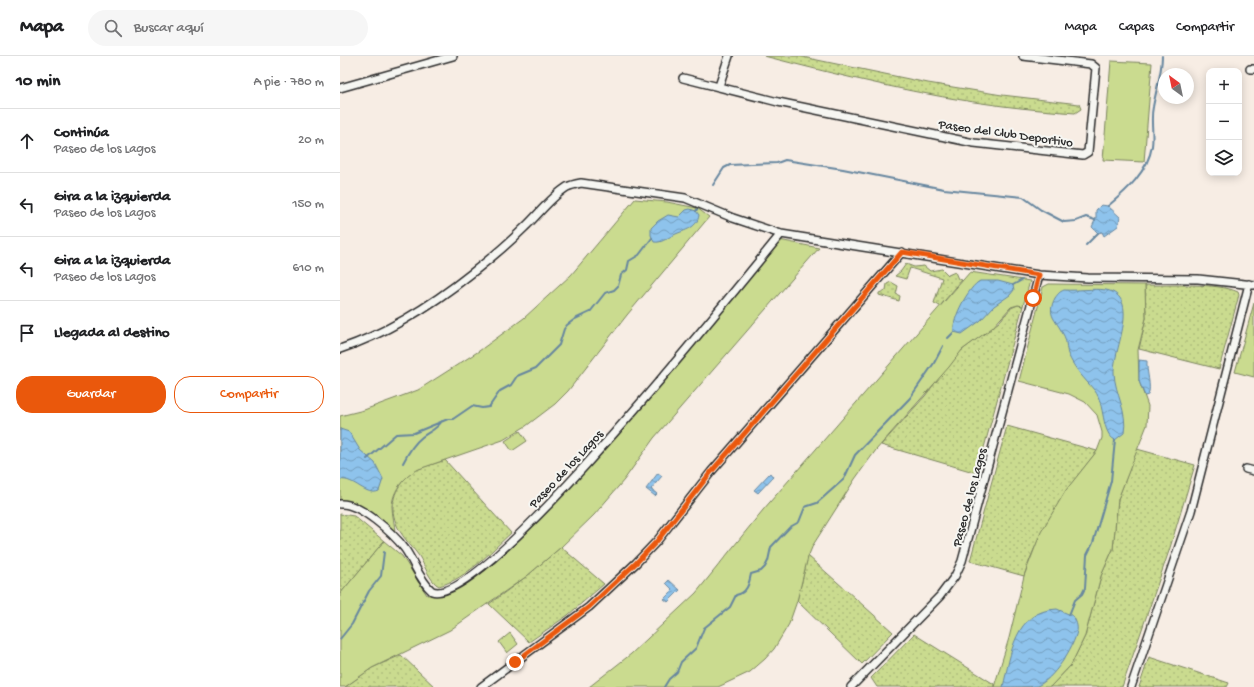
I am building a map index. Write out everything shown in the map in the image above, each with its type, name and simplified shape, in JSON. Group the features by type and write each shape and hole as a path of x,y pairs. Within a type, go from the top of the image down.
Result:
{"street":[{"path":"340,88 453,56"},
{"path":"719,86 729,56"},
{"name":"Paseo del Club Deportivo","path":"683,78 778,102 974,143 1083,155 1088,152 1096,68 1091,64 1023,56"},
{"path":"340,349 358,343 389,328 450,290 490,259 524,229 560,192 574,184 581,183 685,198 733,218 781,234 902,252 1039,275 1088,278 1198,279 1252,285 1191,510 1131,687"},
{"name":"Paseo de los Lagos","path":"340,504 356,508 385,528 398,540 432,591 446,591 458,585 500,552 557,495 637,408 781,234"},
{"path":"481,687 589,607 636,563 657,541 711,472 902,252"},
{"name":"Paseo de los Lagos","path":"851,687 940,596 955,576 962,561 1039,275"},
{"path":"1246,468 1254,471"}],"green space":[{"path":"764,56 798,56 928,83 1002,95 1079,104 1081,109 1075,113 1048,111 942,97 853,78"},
{"path":"1111,61 1152,63 1144,162 1103,160"},
{"path":"635,199 667,202 697,208 709,217 627,315 568,391 555,404 526,426 503,440 419,469 409,475 397,489 393,500 392,509 395,534 340,502 340,416 364,410 418,390 479,351 524,318 571,275"},
{"path":"779,240 819,248 654,438 624,480 594,515 561,547 527,576 450,630 372,668 345,687 340,687 340,594 384,541 402,556 427,595 446,593 465,584 485,569 526,531"},
{"path":"906,264 914,267 924,266 930,271 942,269 948,275 955,272 958,279 962,280 940,306 934,303 942,278 910,268 906,279 895,276"},
{"path":"970,272 1030,281 1023,306 1018,305 1011,307 992,328 962,350 949,367 876,450 855,479 813,545 808,557 797,601 789,624 774,649 765,659 750,672 718,687 589,687 631,654 696,593 763,510"},
{"path":"891,282 898,286 896,294 900,296 899,301 879,295 879,293 886,290 887,284"},
{"path":"1049,284 1145,285 1146,318 1138,350 1139,381 1148,406 1147,425 1118,499 1113,549 1101,576 1085,636 1071,665 1050,687 994,687 1009,638 1024,576 1041,532 1066,490 1097,451 1102,438 1102,432 1097,415 1085,402 1069,394 1019,381 1043,287"},
{"path":"1145,285 1193,285 1218,287 1238,292 1239,295 1219,369 1139,349 1146,318"},
{"path":"1254,303 1254,377 1235,372"},
{"path":"1018,305 1023,306 977,473 881,445 925,396 957,354 999,322 1011,308"},
{"path":"1007,426 1097,451 1054,510 1037,542 1024,576 970,561"},
{"path":"520,431 527,441 512,451 505,441"},
{"path":"1137,449 1195,465 1169,551 1122,687 1050,687 1071,665 1085,636 1101,576 1113,549 1118,499"},
{"path":"445,460 511,533 469,571 450,582 439,586 433,581 419,556 400,532 394,516 393,501 402,482 413,472"},
{"path":"340,514 354,516 384,541 340,594"},
{"path":"561,547 604,584 568,615 529,642 489,604 527,576"},
{"path":"808,556 893,632 862,664 797,601"},
{"path":"510,633 518,644 507,653 499,642"},
{"path":"914,634 994,684 994,687 877,687 871,678"},
{"path":"401,655 435,687 345,687 372,668"},
{"path":"1149,657 1229,683 1227,687 1139,687"}],"water":[{"path":"1101,205 1108,206 1120,217 1118,226 1104,236 1102,232 1098,233 1092,227 1096,218 1096,210"},
{"path":"690,209 696,211 699,215 698,220 692,227 661,241 654,242 651,235 651,228 658,221 668,215 679,217 686,210"},
{"path":"980,281 998,281 1013,285 1014,290 1010,295 994,306 980,321 962,334 954,332 955,320 966,296"},
{"path":"1064,290 1106,290 1117,295 1122,303 1124,313 1123,325 1114,373 1125,425 1124,433 1115,440 1107,431 1100,403 1095,391 1083,378 1071,360 1064,336 1053,317 1051,309 1052,304 1058,294"},
{"path":"1139,360 1147,361 1149,392 1148,395 1145,396 1139,381"},
{"path":"340,429 349,432 360,450 375,463 383,479 379,491 369,491 350,481 340,480"},
{"path":"658,473 662,476 651,489 657,494 655,496 646,489"},
{"path":"770,473 773,477 758,493 754,490"},
{"path":"669,580 680,590 668,602 664,599 673,590 666,583"},
{"path":"1057,609 1073,616 1077,627 1072,646 1062,662 1050,677 1037,686 1003,687 1012,648 1023,626 1032,617 1043,612"}],"waterway":[{"path":"1108,206 1135,180 1146,164 1150,155 1152,146 1152,112 1160,75 1162,56"},
{"path":"713,185 724,168 730,165 777,163 785,160 843,169 944,189 1023,197 1041,210 1064,222 1076,221 1086,217 1095,220"},
{"path":"1086,245 1098,233"},
{"path":"367,459 396,434 414,433 448,419 453,419 472,406 482,408 489,407 500,391 511,385 517,376 536,368 559,345 564,329 567,325 575,319 590,312 605,293 614,290 618,286 621,275 627,270 629,261 639,255 652,238"},
{"path":"1013,285 1022,280"},
{"path":"948,338 954,332"},
{"path":"664,687 669,679 677,672 681,662 696,648 704,628 730,607 736,595 745,590 751,574 761,571 765,567 771,547 790,527 799,522 805,507 817,503 844,479 855,455 910,398 934,363 943,346"},
{"path":"403,463 416,443 436,428 442,421"},
{"path":"1069,615 1075,600 1082,594 1085,588 1087,555 1093,543 1111,481 1115,440"},
{"path":"340,639 352,624 369,591 381,576 384,552"}],"route":[{"path":"515,662 589,607 616,583 657,541 711,472 902,252 1039,275 1033,298"}]}
